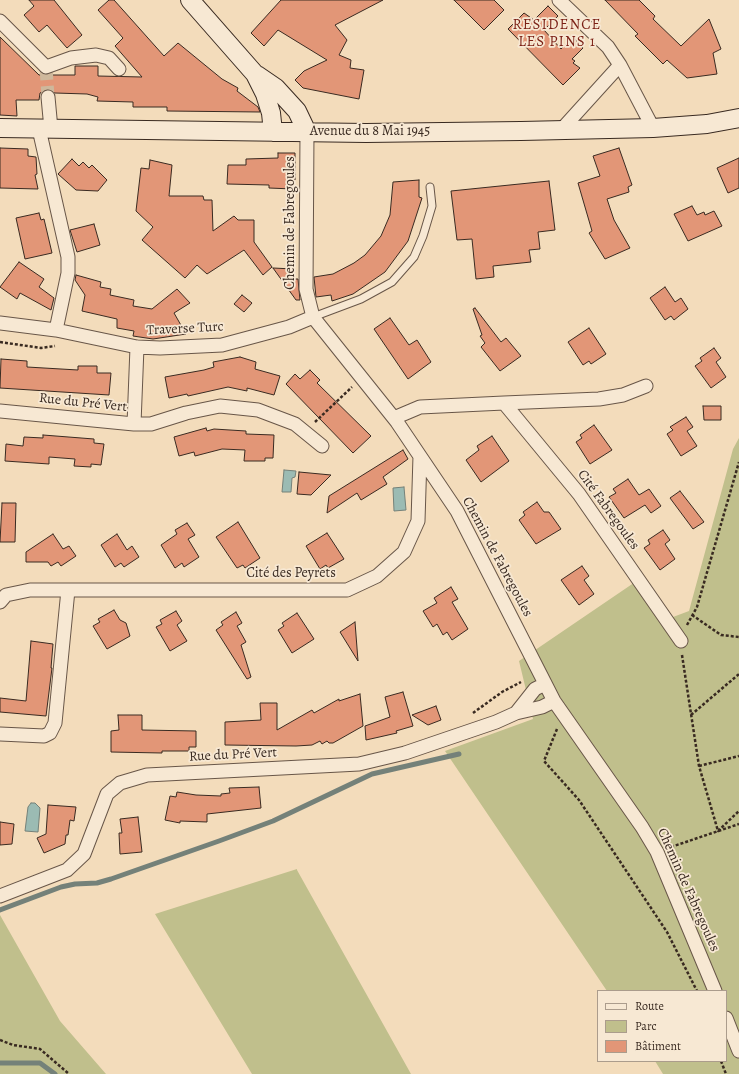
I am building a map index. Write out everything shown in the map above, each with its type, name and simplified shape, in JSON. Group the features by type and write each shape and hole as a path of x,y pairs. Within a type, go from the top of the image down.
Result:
{"main road":[{"path":"190,0 255,74 265,94 271,113 273,132"},
{"path":"255,74 276,88 297,112 307,132"},
{"name":"Avenue du 8 Mai 1945","path":"0,128 366,133 653,128 707,124 739,118"}],"street":[{"path":"559,0 608,47 620,65 653,128"},
{"path":"0,21 46,67 71,58 96,55 109,58 119,68"},
{"path":"562,130 620,65"},
{"path":"48,97 45,129 68,257 68,273 56,330"},
{"name":"Chemin de Fabregoules","path":"307,132 306,289 313,317 394,418 457,511 554,701 642,827 657,852 715,990"},
{"name":"Traverse Turc","path":"0,323 56,330 137,347 160,348 222,345 289,327 313,317"},
{"name":"Rue du Pré Vert","path":"0,411 134,424 137,347"},
{"path":"394,418 420,407 599,399 624,395 646,386"},
{"name":"Cité Fabregoules","path":"504,403 579,494 680,641"},
{"path":"134,424 151,424 186,412 220,406 258,410 294,424 322,446"},
{"name":"Cité des Peyrets","path":"0,602 6,595 30,590 347,590 377,576 404,552 418,521 420,456"},
{"path":"0,734 44,736 50,733 55,723 68,590"},
{"name":"Rue du Pré Vert","path":"516,713 535,689 545,684"},
{"name":"Rue du Pré Vert","path":"0,896 67,870 84,854 107,794 120,783 147,776 359,764 405,753 496,722 516,713 542,707 554,701"},
{"path":"727,1021 739,1051"}],"lane":[{"path":"313,317 361,299 392,282 414,257 423,236 432,206 430,187"}],"path":[{"path":"304,432 361,378"},
{"path":"718,831 699,766 680,641 697,607 739,462"},
{"path":"692,615 721,635 739,637"},
{"path":"691,715 737,679 739,674"},
{"path":"563,714 544,761 579,800 667,932 697,990"},
{"path":"699,766 739,756"},
{"path":"718,831 739,811"},
{"path":"657,852 739,824"},
{"path":"0,1040 13,1045 40,1049 69,1074"},
{"path":"721,1062 726,1074"}],"green space":[{"path":"739,438 739,1074 663,1074 656,1062 727,1062 727,990 606,990 445,751 533,719 519,661 644,576 673,617 689,611 733,449"},
{"path":"297,869 411,1074 252,1074 155,914"},
{"path":"0,915 60,1021 106,1074 0,1074"}],"water":[{"path":"284,470 296,471 295,477 292,478 291,492 282,492"},
{"path":"404,487 406,510 394,511 393,488"},
{"path":"31,803 35,803 40,808 38,832 25,831 28,807"}],"building":[{"path":"29,0 54,0 82,35 67,48 47,25 39,32 24,15 34,6"},
{"path":"109,0 114,0 164,56 178,43 222,79 238,88 237,91 258,107 260,112 167,111 167,107 133,107 133,102 97,101 98,97 87,94 55,93 48,89 40,93 39,100 16,100 17,116 0,115 0,37 39,75 75,75 75,66 98,66 98,76 142,77 115,46 123,38 98,10"},
{"path":"281,0 383,0 335,25 347,40 339,55 351,60 350,68 364,70 359,99 303,88 295,80 304,71 327,60 278,30 264,46 251,33"},
{"path":"454,0 494,0 504,10 484,30"},
{"path":"605,0 639,0 655,16 653,19 681,46 709,19 721,49 713,53 717,74 687,78 667,60 663,64 635,36 638,34"},
{"path":"548,6 558,16 544,30 561,49 573,37 583,48 572,59 575,61 573,63 580,68 563,85 508,29 524,13 534,20"},
{"path":"0,148 28,149 28,156 36,157 37,174 35,175 38,189 0,188"},
{"path":"619,148 632,185 628,187 629,192 607,199 614,220 630,248 605,259 589,233 592,231 578,183 600,176 593,156"},
{"path":"278,153 295,153 295,180 293,180 293,189 269,188 269,185 227,184 228,165 246,165 246,159 278,158"},
{"path":"739,158 739,188 728,193 717,168"},
{"path":"72,159 79,166 83,162 89,168 92,165 107,180 98,191 76,190 58,174"},
{"path":"150,160 172,165 169,196 203,196 204,200 212,200 213,231 234,216 238,220 254,220 254,242 272,267 263,275 244,250 207,274 197,265 185,278 142,240 153,227 136,211 141,168 149,169"},
{"path":"419,180 419,197 422,198 408,241 385,272 353,294 332,301 331,295 316,297 314,277 333,274 354,263 365,255 381,236 390,215 393,182"},
{"path":"549,181 555,230 538,232 540,249 529,250 531,262 493,266 494,277 476,279 472,239 457,240 451,191"},
{"path":"692,206 697,215 704,212 705,215 714,211 722,226 688,241 674,214"},
{"path":"39,213 41,220 44,219 52,253 25,259 16,218"},
{"path":"94,224 100,245 77,252 70,230"},
{"path":"19,262 44,279 39,287 54,298 51,310 20,293 17,299 0,287"},
{"path":"273,268 293,269 293,279 298,279 300,300 296,300"},
{"path":"76,275 101,282 100,287 111,289 110,295 134,300 133,306 152,309 177,289 190,303 174,313 186,334 153,339 133,336 134,331 117,328 117,319 82,311 85,295 75,280"},
{"path":"665,287 675,302 681,298 688,309 674,320 671,316 665,320 650,298"},
{"path":"242,295 252,303 244,312 234,304"},
{"path":"475,308 501,342 506,338 521,356 500,371 481,347 485,343 480,336 482,335 473,309"},
{"path":"390,318 409,345 417,340 431,362 408,379 374,329"},
{"path":"589,328 606,354 591,364 589,361 583,365 568,342"},
{"path":"714,348 721,358 716,362 726,377 711,388 695,366 702,361 700,358"},
{"path":"240,357 256,362 255,369 280,376 274,395 247,388 247,391 228,387 188,396 187,394 169,398 165,377 204,370 214,367 213,362"},
{"path":"1,359 27,361 27,367 78,370 78,366 97,366 97,373 111,373 109,395 0,388"},
{"path":"310,370 320,380 317,383 371,436 353,453 286,384 295,374 300,379"},
{"path":"703,406 721,406 721,420 704,420"},
{"path":"686,417 693,427 687,431 697,446 681,456 667,434 673,430 670,427"},
{"path":"594,425 612,450 590,464 576,442 582,438 580,435"},
{"path":"206,428 207,431 214,429 246,431 246,434 274,435 273,458 265,458 265,461 244,461 245,450 222,449 195,456 194,452 179,456 174,437"},
{"path":"43,435 94,439 94,443 104,444 101,465 91,464 91,467 74,466 75,459 49,457 49,464 5,461 6,444 23,446 24,437 43,438"},
{"path":"492,436 509,461 481,482 466,460 479,450 477,446"},
{"path":"403,450 408,459 383,477 387,484 361,500 357,493 327,513 329,496"},
{"path":"299,472 331,475 311,495 297,494"},
{"path":"628,479 639,495 649,489 661,506 651,513 645,505 624,518 609,497 616,493 613,489"},
{"path":"680,491 704,522 693,529 670,498"},
{"path":"537,502 544,512 549,512 561,529 536,544 519,520 525,515 523,512"},
{"path":"2,503 16,503 15,542 0,542"},
{"path":"238,522 260,558 245,568 243,565 237,568 216,537"},
{"path":"187,523 195,535 188,539 199,557 184,567 182,563 175,568 161,545 177,534 175,530"},
{"path":"663,530 670,540 665,544 675,559 660,570 644,548 650,544 648,540"},
{"path":"327,533 344,559 328,568 326,565 320,569 306,546"},
{"path":"53,534 63,549 69,546 76,556 61,566 58,562 51,566 48,562 26,562 26,552"},
{"path":"117,534 127,550 132,546 139,557 124,567 121,563 115,567 101,545"},
{"path":"582,566 589,576 584,580 594,594 579,605 561,580"},
{"path":"451,587 458,599 452,602 468,629 452,640 447,632 443,635 437,624 433,627 423,611 437,603 434,598"},
{"path":"114,610 120,620 126,623 130,636 107,649 93,626 100,622 98,619"},
{"path":"176,611 182,621 177,625 187,641 170,651 156,627 162,624 160,620"},
{"path":"236,612 242,623 237,626 246,642 241,645 251,677 247,679 216,630 223,625 221,622"},
{"path":"297,613 314,639 292,653 278,630 284,626 282,623"},
{"path":"355,622 358,661 340,632"},
{"path":"31,641 53,644 52,668 46,716 0,712 0,698 26,701"},
{"path":"403,692 413,726 396,731 397,733 366,740 365,726 390,717 385,697"},
{"path":"360,694 363,726 333,743 329,743 327,741 322,744 320,741 312,745 296,746 225,745 225,722 261,720 260,703 277,703 277,730 312,710 314,713 339,699 339,701"},
{"path":"436,706 441,720 428,725 412,715"},
{"path":"118,715 142,715 142,730 196,731 196,747 189,747 189,751 162,751 162,753 111,752 111,731 119,730"},
{"path":"259,787 261,808 207,814 207,822 180,821 180,823 165,820 170,796 176,797 177,792 196,795 221,796 221,794 230,793 229,788"},
{"path":"48,805 76,807 74,821 70,820 65,844 44,853 37,838 46,834"},
{"path":"138,817 142,852 120,854 119,833 122,833 120,819"},
{"path":"0,822 14,824 12,844 0,845"}],"waterway":[{"path":"0,910 61,887 75,884 97,883 111,879 219,841 273,821 372,774 459,754"},
{"path":"0,1063 40,1063 55,1074"}],"tunnel":[{"path":"46,67 48,97"}],"district":[{"name":"RESIDENCE LES PINS 1","path":"557,34"}]}
